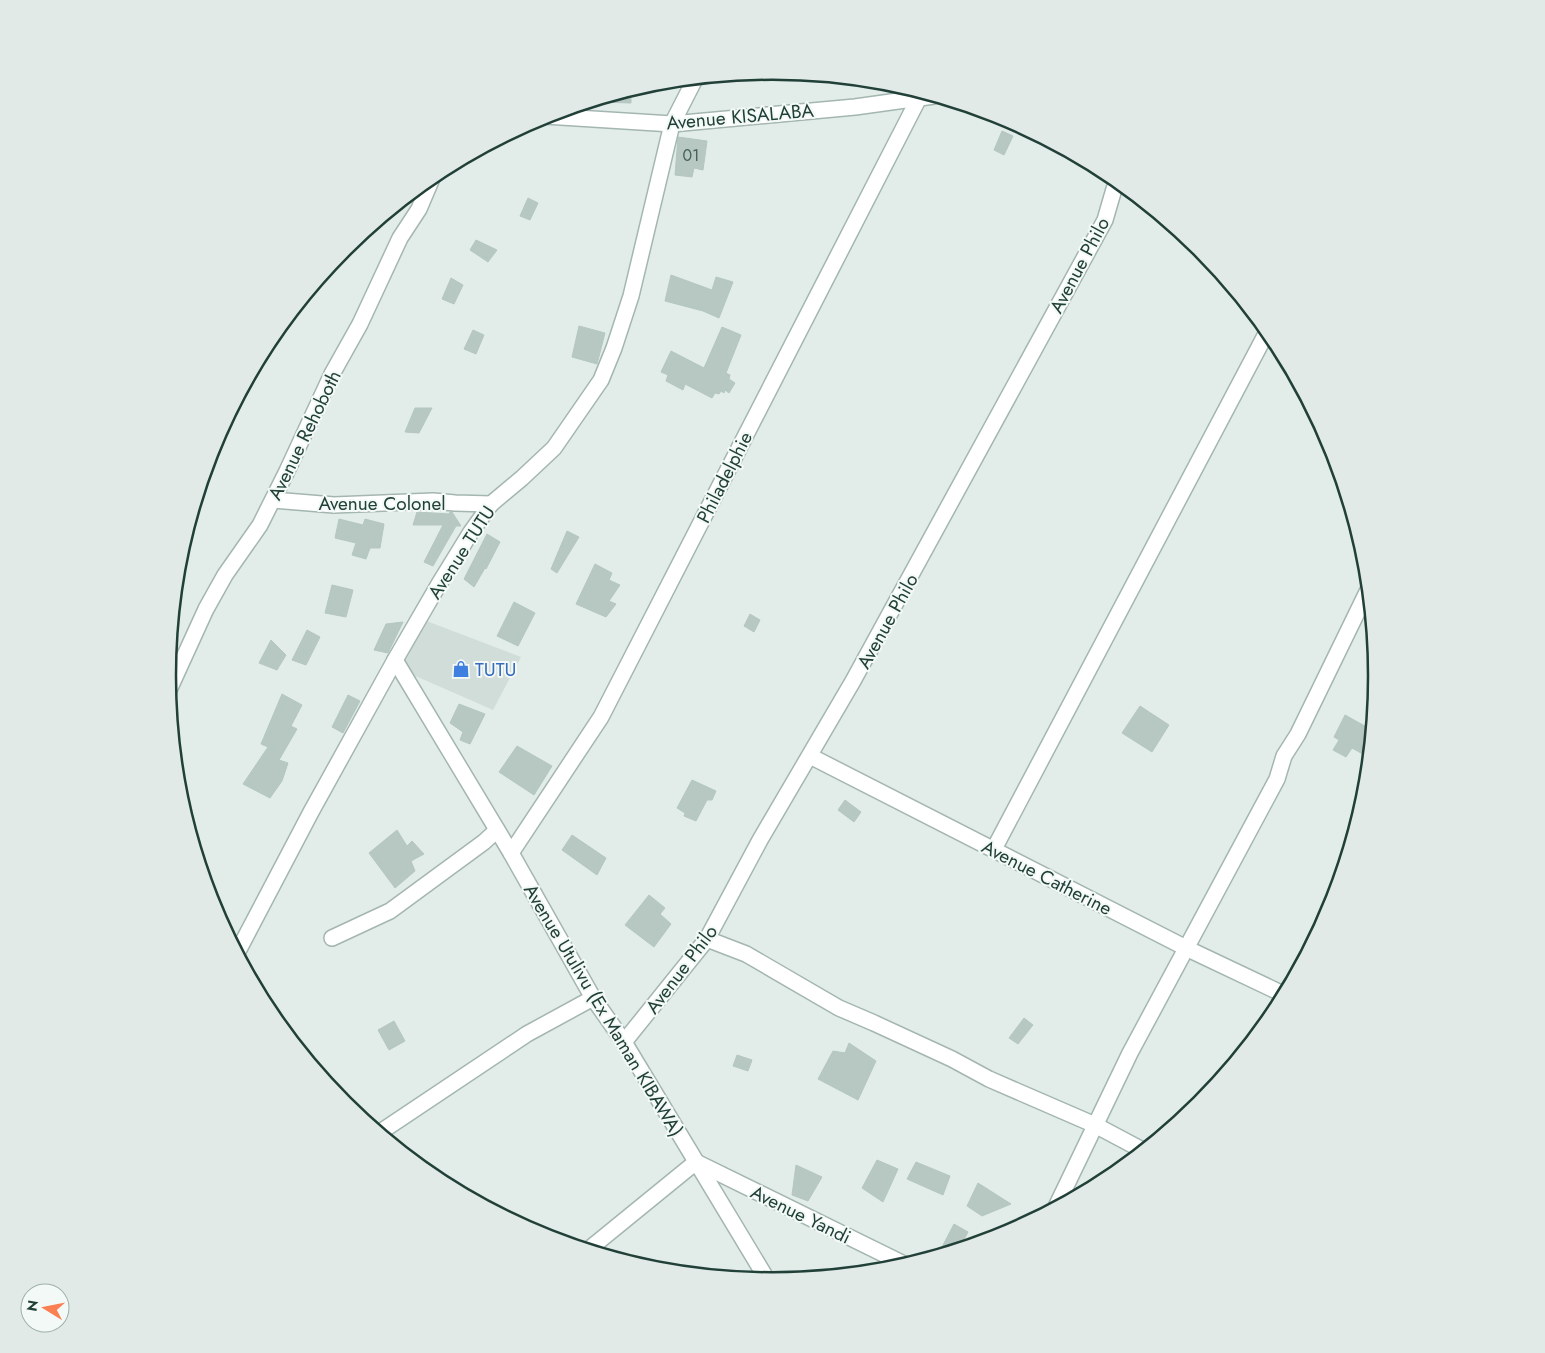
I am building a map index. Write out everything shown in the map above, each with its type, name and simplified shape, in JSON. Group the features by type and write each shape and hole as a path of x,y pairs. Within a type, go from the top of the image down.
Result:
{"street":[{"path":"672,124 692,86"},
{"name":"Avenue KISALABA","path":"566,117 672,124 854,107 912,96"},
{"name":"Philadelphie","path":"511,853 601,717 918,98"},
{"name":"Avenue TUTU","path":"241,946 311,812 439,584 491,504 554,448 601,380 631,296 672,124"},
{"name":"Avenue Philo","path":"624,1042 707,939 760,840 858,673 1105,220 1114,188"},
{"name":"Avenue Rehoboth","path":"176,675 206,609 225,575 260,525 332,374 360,324 400,238 419,209 427,191"},
{"path":"994,849 1264,338"},
{"name":"Avenue Colonel","path":"272,500 334,504 433,501 455,504 491,504"},
{"path":"1060,1199 1130,1053 1277,779 1284,756 1298,734 1364,598"},
{"name":"Avenue Utulivu (Ex Maman KIBAWA)","path":"395,660 511,853 592,998 624,1042 763,1273"},
{"name":"Avenue Catherine","path":"810,756 1186,948 1279,991"},
{"path":"332,938 390,911 484,842 497,830"},
{"path":"707,939 746,954 839,1008 952,1059 989,1079 1095,1125 1138,1148"},
{"path":"385,1130 527,1034 592,998"},
{"path":"594,1245 696,1162"},
{"name":"Avenue Yandi","path":"696,1162 895,1261"}],"shaded area":[{"name":"TUTU","path":"424,620 521,657 493,710 411,674 402,664"}],"building":[{"path":"631,97 631,103 611,102"},
{"path":"1002,131 1013,136 1004,155 994,150"},
{"path":"678,137 707,141 703,170 694,168 692,177 675,175"},
{"path":"528,198 538,203 530,220 520,216"},
{"path":"476,240 497,250 488,262 470,250"},
{"path":"671,275 712,290 716,277 733,282 719,318 703,311 665,301"},
{"path":"451,278 463,285 454,304 442,299"},
{"path":"579,326 605,333 597,364 572,357"},
{"path":"722,327 741,335 726,373 730,375 729,379 735,383 729,393 725,390 724,393 721,391 719,394 715,393 712,398 685,384 683,390 666,381 668,375 661,372 671,351 704,368"},
{"path":"473,330 484,335 476,354 464,349"},
{"path":"415,408 432,408 419,433 405,432"},
{"path":"417,512 449,514 452,512 461,526 456,526 433,566 424,562 443,525 413,525"},
{"path":"339,519 363,525 365,519 384,524 380,548 370,548 366,559 352,555 356,543 335,538"},
{"path":"567,531 579,537 557,573 551,569"},
{"path":"487,534 500,542 474,587 464,579"},
{"path":"595,564 612,573 609,580 620,585 609,601 616,604 606,617 576,604"},
{"path":"332,585 353,590 346,617 325,613"},
{"path":"514,602 535,613 518,646 497,636"},
{"path":"750,614 760,620 754,632 744,626"},
{"path":"403,622 388,653 374,650 386,624"},
{"path":"307,630 320,637 306,665 292,660"},
{"path":"271,640 286,655 277,670 259,663"},
{"path":"282,694 302,705 291,726 297,729 279,760 288,763 282,781 270,798 243,784 268,747 261,744"},
{"path":"348,695 360,701 343,733 332,727"},
{"path":"459,704 485,714 470,744 460,740 463,732 450,723"},
{"path":"1140,706 1169,725 1152,752 1122,733"},
{"path":"1345,715 1367,727 1364,755 1352,748 1346,757 1333,750 1339,740 1334,737"},
{"path":"517,746 552,766 534,795 499,772"},
{"path":"692,780 716,791 712,800 707,800 696,821 684,816 685,813 677,808"},
{"path":"845,800 861,812 854,822 838,810"},
{"path":"397,830 407,846 412,841 424,854 411,861 415,871 395,888 369,853"},
{"path":"572,835 606,858 597,875 562,850"},
{"path":"649,895 665,908 660,914 671,924 654,947 625,925"},
{"path":"1024,1018 1033,1025 1018,1044 1009,1038"},
{"path":"394,1021 405,1041 389,1050 378,1030"},
{"path":"849,1043 876,1061 858,1100 818,1079 833,1051 845,1053"},
{"path":"737,1055 752,1060 748,1071 733,1066"},
{"path":"877,1160 898,1169 883,1202 862,1188"},
{"path":"916,1162 950,1176 943,1195 907,1179"},
{"path":"796,1165 822,1177 808,1201 792,1195"},
{"path":"978,1183 1011,1204 982,1216 967,1206"},
{"path":"954,1224 968,1232 963,1241 941,1248"}],"place":[{"name":"TUTU","path":"461,669"}]}
